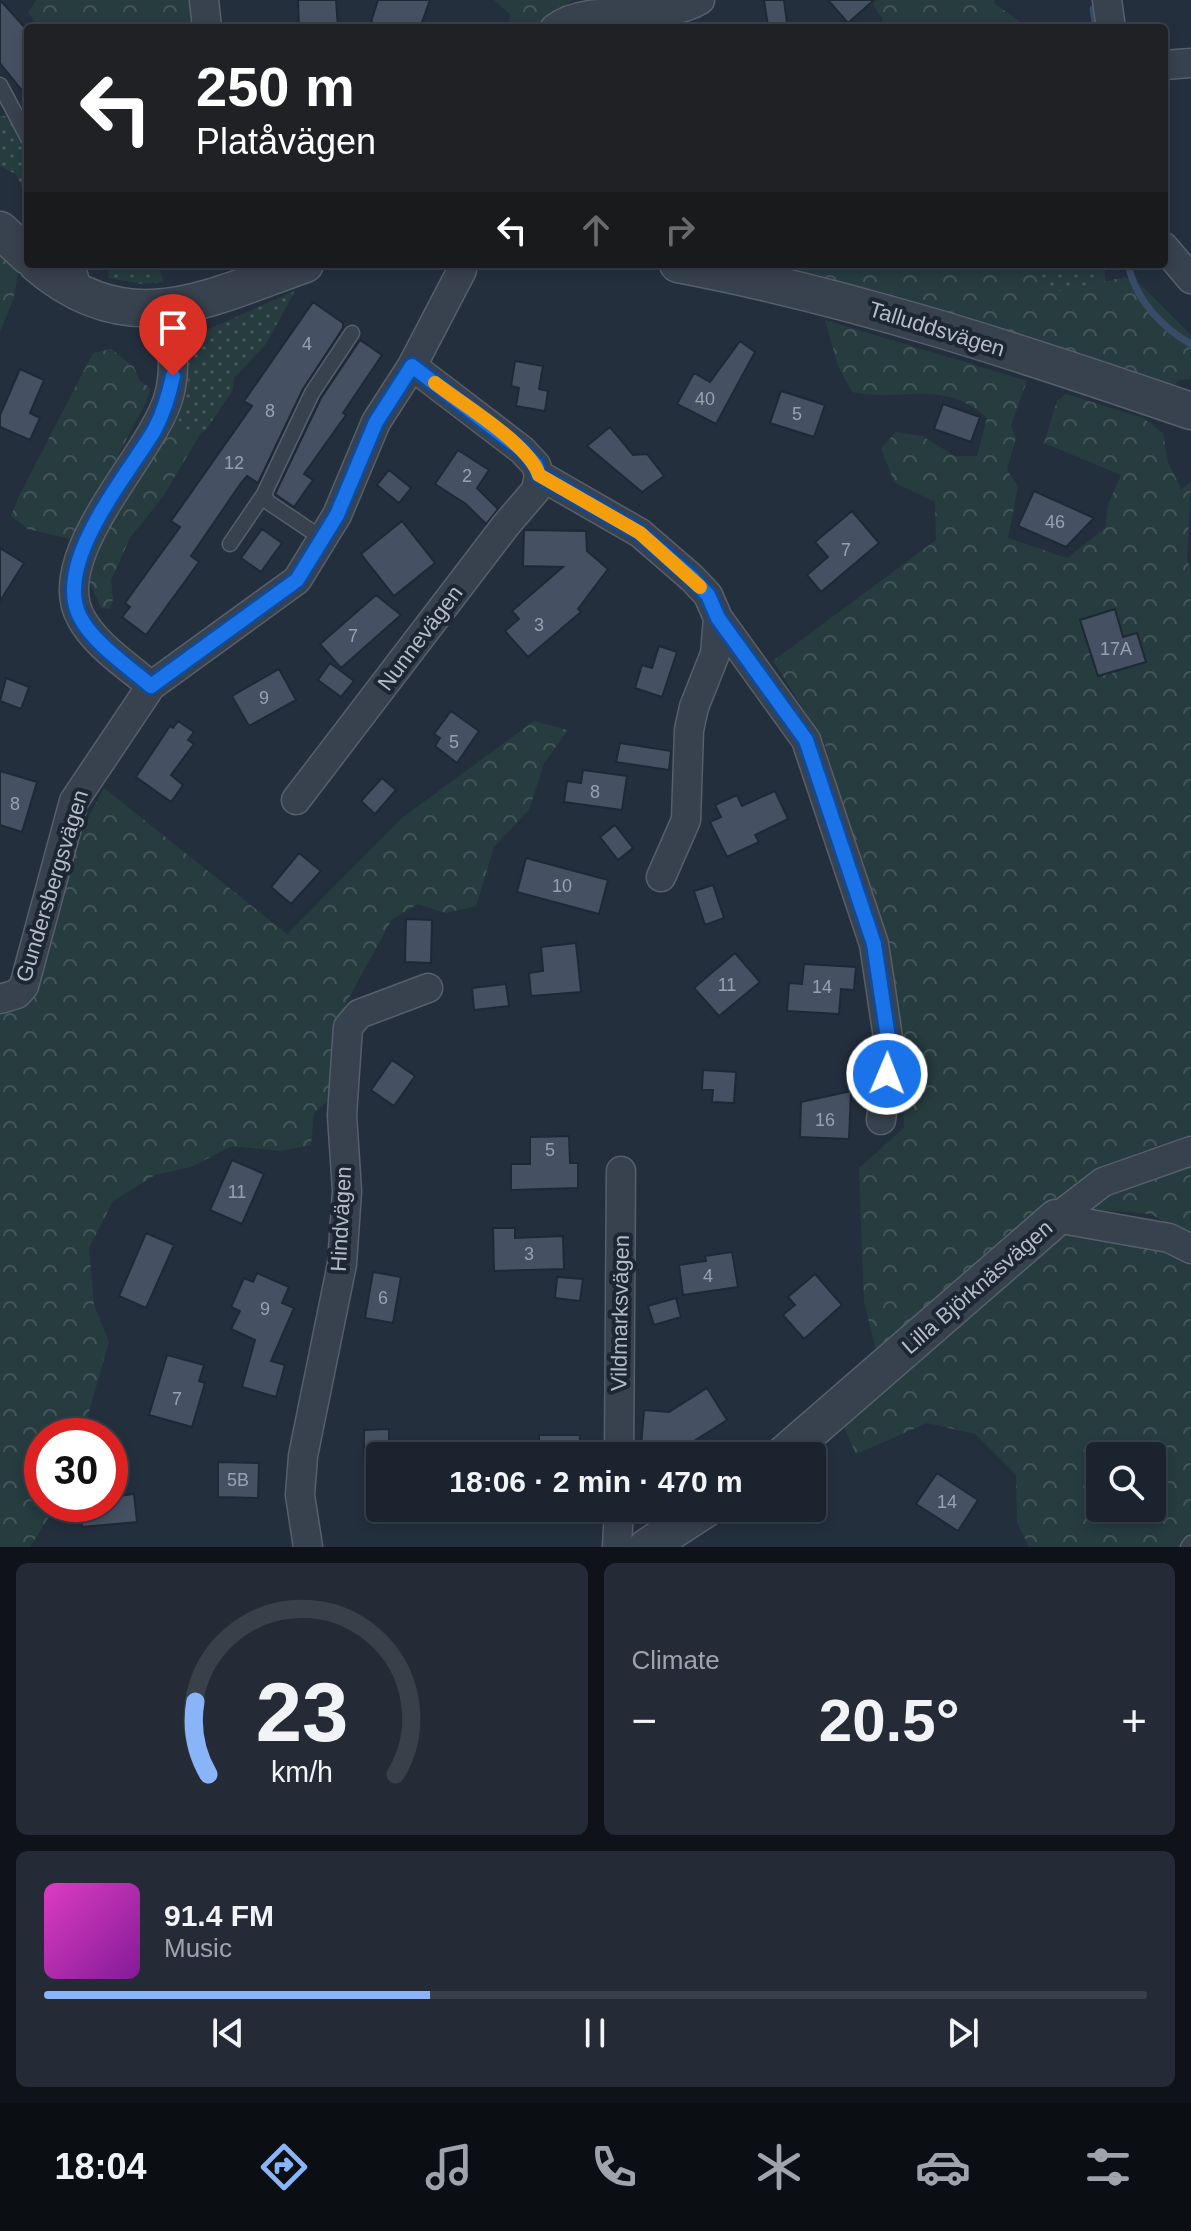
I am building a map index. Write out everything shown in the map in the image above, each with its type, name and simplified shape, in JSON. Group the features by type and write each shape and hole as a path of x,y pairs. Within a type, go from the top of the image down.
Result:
{"street":[{"path":"204,0 207,24"},
{"path":"560,24 568,18 591,13 683,9 700,0"},
{"path":"1107,0 1110,24"},
{"path":"1168,65 1191,63"},
{"path":"0,230 24,252"},
{"path":"1168,252 1191,279"},
{"path":"48,268 82,281 122,308 164,309 230,294 295,268"},
{"name":"Talluddsvägen","path":"700,268 764,280 909,319 1191,411"},
{"path":"164,309 175,355 168,400 157,426 95,526 79,560 75,577 80,617 92,633 151,686 297,580 323,539 376,422 412,366 462,270"},
{"path":"412,366 522,450 536,465 539,475 640,533 708,595 718,618 806,740 874,944 890,1051 881,1120"},
{"name":"Nunnevägen","path":"296,800 536,490 539,475"},
{"path":"661,877 686,820 689,730 715,654 718,618"},
{"name":"Gundersbergsvägen","path":"0,999 17,994 24,986 74,801 151,686"},
{"name":"Hindvägen","path":"308,1547 300,1495 303,1456 342,1264 347,1191 342,1115 348,1027 359,1014 428,988"},
{"name":"Lilla Björknäsvägen","path":"798,1442 1056,1218 1103,1182 1150,1162 1191,1151"},
{"name":"Vildmarksvägen","path":"619,1442 621,1171"},
{"path":"1056,1218 1169,1238 1191,1249"},
{"path":"617,1547 618,1522"},
{"path":"647,1547 685,1522"}],"lane":[{"path":"0,85 24,130"},
{"path":"230,544 264,494 312,393 352,333"},
{"path":"264,494 268,502 323,539"}],"green space":[{"path":"36,0 190,0 193,24 38,24 28,13"},
{"path":"494,0 573,0 544,24 508,24 511,15"},
{"path":"870,0 994,0 995,4 1023,24 881,24 883,20"},
{"path":"0,116 5,116 24,151 24,193 17,175 0,166"},
{"path":"0,254 19,269 13,300 0,332"},
{"path":"109,268 159,268 164,282 142,284 108,278"},
{"path":"778,268 1032,268 1050,293 1125,277 1139,283 1191,335 1191,379 1179,380 1170,389 892,294"},
{"path":"1032,268 1104,268 1106,282 1049,293"},
{"path":"295,291 266,344 234,378 233,390 205,431 195,434 180,427 176,412 186,381 186,339"},
{"path":"825,320 1027,381 1011,425 1016,438 1007,470 1018,486 1008,538 1067,558 1105,528 1108,505 1121,475 1044,443 1057,401 1066,394 1143,418 1163,433 1168,462 1181,489 1191,482 1187,558 1191,572 1191,1141 1140,1152 1044,1205 877,1355 864,1302 859,1168 904,1128 900,1043 882,942 824,741 773,661 936,540 935,502 894,482 881,448 896,432 922,436 955,456 977,456 987,418 954,398 852,392 838,366"},
{"path":"111,349 134,367 139,380 150,388 146,402 74,540 28,529 11,516 17,500 93,353"},
{"path":"176,412 180,427 195,434 202,431 164,495 130,538 111,580 113,599 110,609 101,608 86,573 93,546"},
{"path":"534,721 568,730 544,763 529,810 494,847 476,906 445,913 418,904 392,919 345,1005 333,1051 331,1098 314,1113 311,1145 280,1151 232,1146 191,1167 155,1175 113,1201 89,1248 94,1305 109,1342 87,1418 24,1418 24,1522 46,1522 30,1547 0,1547 0,1014 18,1001 63,867 104,788 287,934 402,818"},
{"path":"1191,1164 1191,1238 1151,1214 1088,1209 1108,1191"},
{"path":"1061,1232 1170,1253 1191,1266 1191,1547 1029,1547 1017,1522 1016,1475 975,1434 927,1423 856,1454 843,1425"}],"building":[{"path":"0,0 24,27 24,93 0,63"},
{"path":"298,0 336,0 338,24 299,24"},
{"path":"378,0 430,0 421,24 371,22"},
{"path":"764,0 784,0 787,23 768,24"},
{"path":"828,0 874,0 848,23"},
{"path":"313,302 343,323 343,328 303,389 258,483 247,476 241,483 191,556 199,562 146,635 122,617 130,607 125,603 180,527 171,521 252,406 244,401"},
{"path":"360,340 382,355 343,413 346,415 304,474 313,480 294,507 275,494 321,398"},
{"path":"740,341 755,352 716,424 677,404 694,373 710,382"},
{"path":"515,361 543,366 539,389 548,391 545,411 516,406 519,388 511,386"},
{"path":"20,369 44,380 30,413 40,418 30,440 0,427 0,415"},
{"path":"781,391 825,405 814,437 770,423"},
{"path":"943,404 980,417 971,442 934,429"},
{"path":"610,427 633,455 647,454 664,476 642,492 587,446"},
{"path":"458,450 489,470 477,488 498,509 486,524 466,504 435,484"},
{"path":"389,470 411,488 399,503 377,485"},
{"path":"1034,491 1094,518 1066,547 1018,526"},
{"path":"852,511 879,543 821,592 807,575 828,557 815,542"},
{"path":"402,521 435,563 394,596 361,554"},
{"path":"262,529 282,543 261,572 241,558"},
{"path":"524,530 586,531 587,551 608,569 578,609 581,612 528,657 505,631 519,619 512,611 563,567 523,566"},
{"path":"0,548 24,563 0,601"},
{"path":"376,595 401,615 341,668 320,644"},
{"path":"1115,609 1123,637 1137,633 1146,662 1098,676 1080,620"},
{"path":"659,646 677,652 662,697 635,688 642,665 652,668"},
{"path":"330,663 354,681 341,697 318,680"},
{"path":"279,669 296,700 249,726 232,696"},
{"path":"6,678 29,687 21,709 0,701"},
{"path":"451,711 479,731 457,763 435,746 440,738 434,734"},
{"path":"178,721 194,732 188,740 194,744 171,775 183,785 171,802 136,777 170,726 173,728"},
{"path":"620,743 671,751 669,770 616,762"},
{"path":"583,770 627,776 622,810 564,802 567,781 581,783"},
{"path":"0,771 37,782 22,832 0,825"},
{"path":"382,778 396,790 375,814 361,801"},
{"path":"775,791 788,819 755,835 759,842 727,857 710,822 721,817 715,805 737,795 742,806"},
{"path":"615,825 633,848 618,860 600,837"},
{"path":"299,853 321,871 291,904 271,887"},
{"path":"526,858 608,880 599,914 517,892"},
{"path":"713,885 724,918 705,925 694,891"},
{"path":"406,919 432,920 431,963 405,962"},
{"path":"576,943 581,992 531,996 529,973 543,971 541,947"},
{"path":"735,953 760,982 719,1016 694,988"},
{"path":"804,964 856,967 854,990 841,989 839,1014 787,1011 789,983 802,984"},
{"path":"506,984 509,1006 474,1010 472,988"},
{"path":"392,1060 415,1076 394,1106 371,1090"},
{"path":"703,1070 736,1072 734,1103 712,1102 713,1090 702,1090"},
{"path":"851,1091 849,1139 800,1137 801,1102"},
{"path":"569,1136 570,1163 578,1163 578,1188 511,1190 511,1164 530,1164 530,1137"},
{"path":"232,1160 264,1174 242,1224 210,1210"},
{"path":"493,1228 515,1228 515,1238 563,1236 564,1269 494,1271"},
{"path":"146,1233 174,1245 146,1308 119,1296"},
{"path":"732,1252 738,1287 683,1295 679,1265 706,1261 705,1256"},
{"path":"373,1272 401,1277 393,1323 365,1318"},
{"path":"257,1273 289,1287 282,1303 294,1308 271,1361 285,1365 276,1397 242,1387 255,1340 231,1329 240,1311 231,1307 244,1278 253,1282"},
{"path":"815,1274 842,1305 804,1339 783,1315 795,1305 788,1297"},
{"path":"557,1277 583,1279 580,1301 555,1298"},
{"path":"676,1298 681,1317 654,1325 648,1306"},
{"path":"167,1355 204,1365 199,1381 205,1383 192,1427 149,1415"},
{"path":"707,1388 727,1420 693,1442 641,1442 644,1410 669,1412"},
{"path":"389,1429 389,1442 366,1442 364,1456 364,1430"},
{"path":"539,1435 580,1435 580,1442 539,1442"},
{"path":"218,1462 259,1463 258,1498 218,1497"},
{"path":"937,1473 978,1500 958,1531 916,1504"},
{"path":"134,1494 137,1522 82,1527 82,1522 128,1522 128,1495"}],"waterway":[{"path":"1093,9 1095,24"},
{"path":"1129,268 1137,289 1151,311 1169,329 1191,344"}],"slow traffic":[{"path":"435,383 522,450 536,465 539,475 640,533 700,587"}],"route":[{"path":"173,376 168,400 157,426 95,526 79,560 75,577 76,605 80,617 92,633 151,686 208,642 270,603 297,580 315,553 337,515 376,422 412,366 522,450 536,465 539,475 640,533 692,578 708,595 715,605 718,618 806,740 874,944 890,1051 887,1074"}]}
